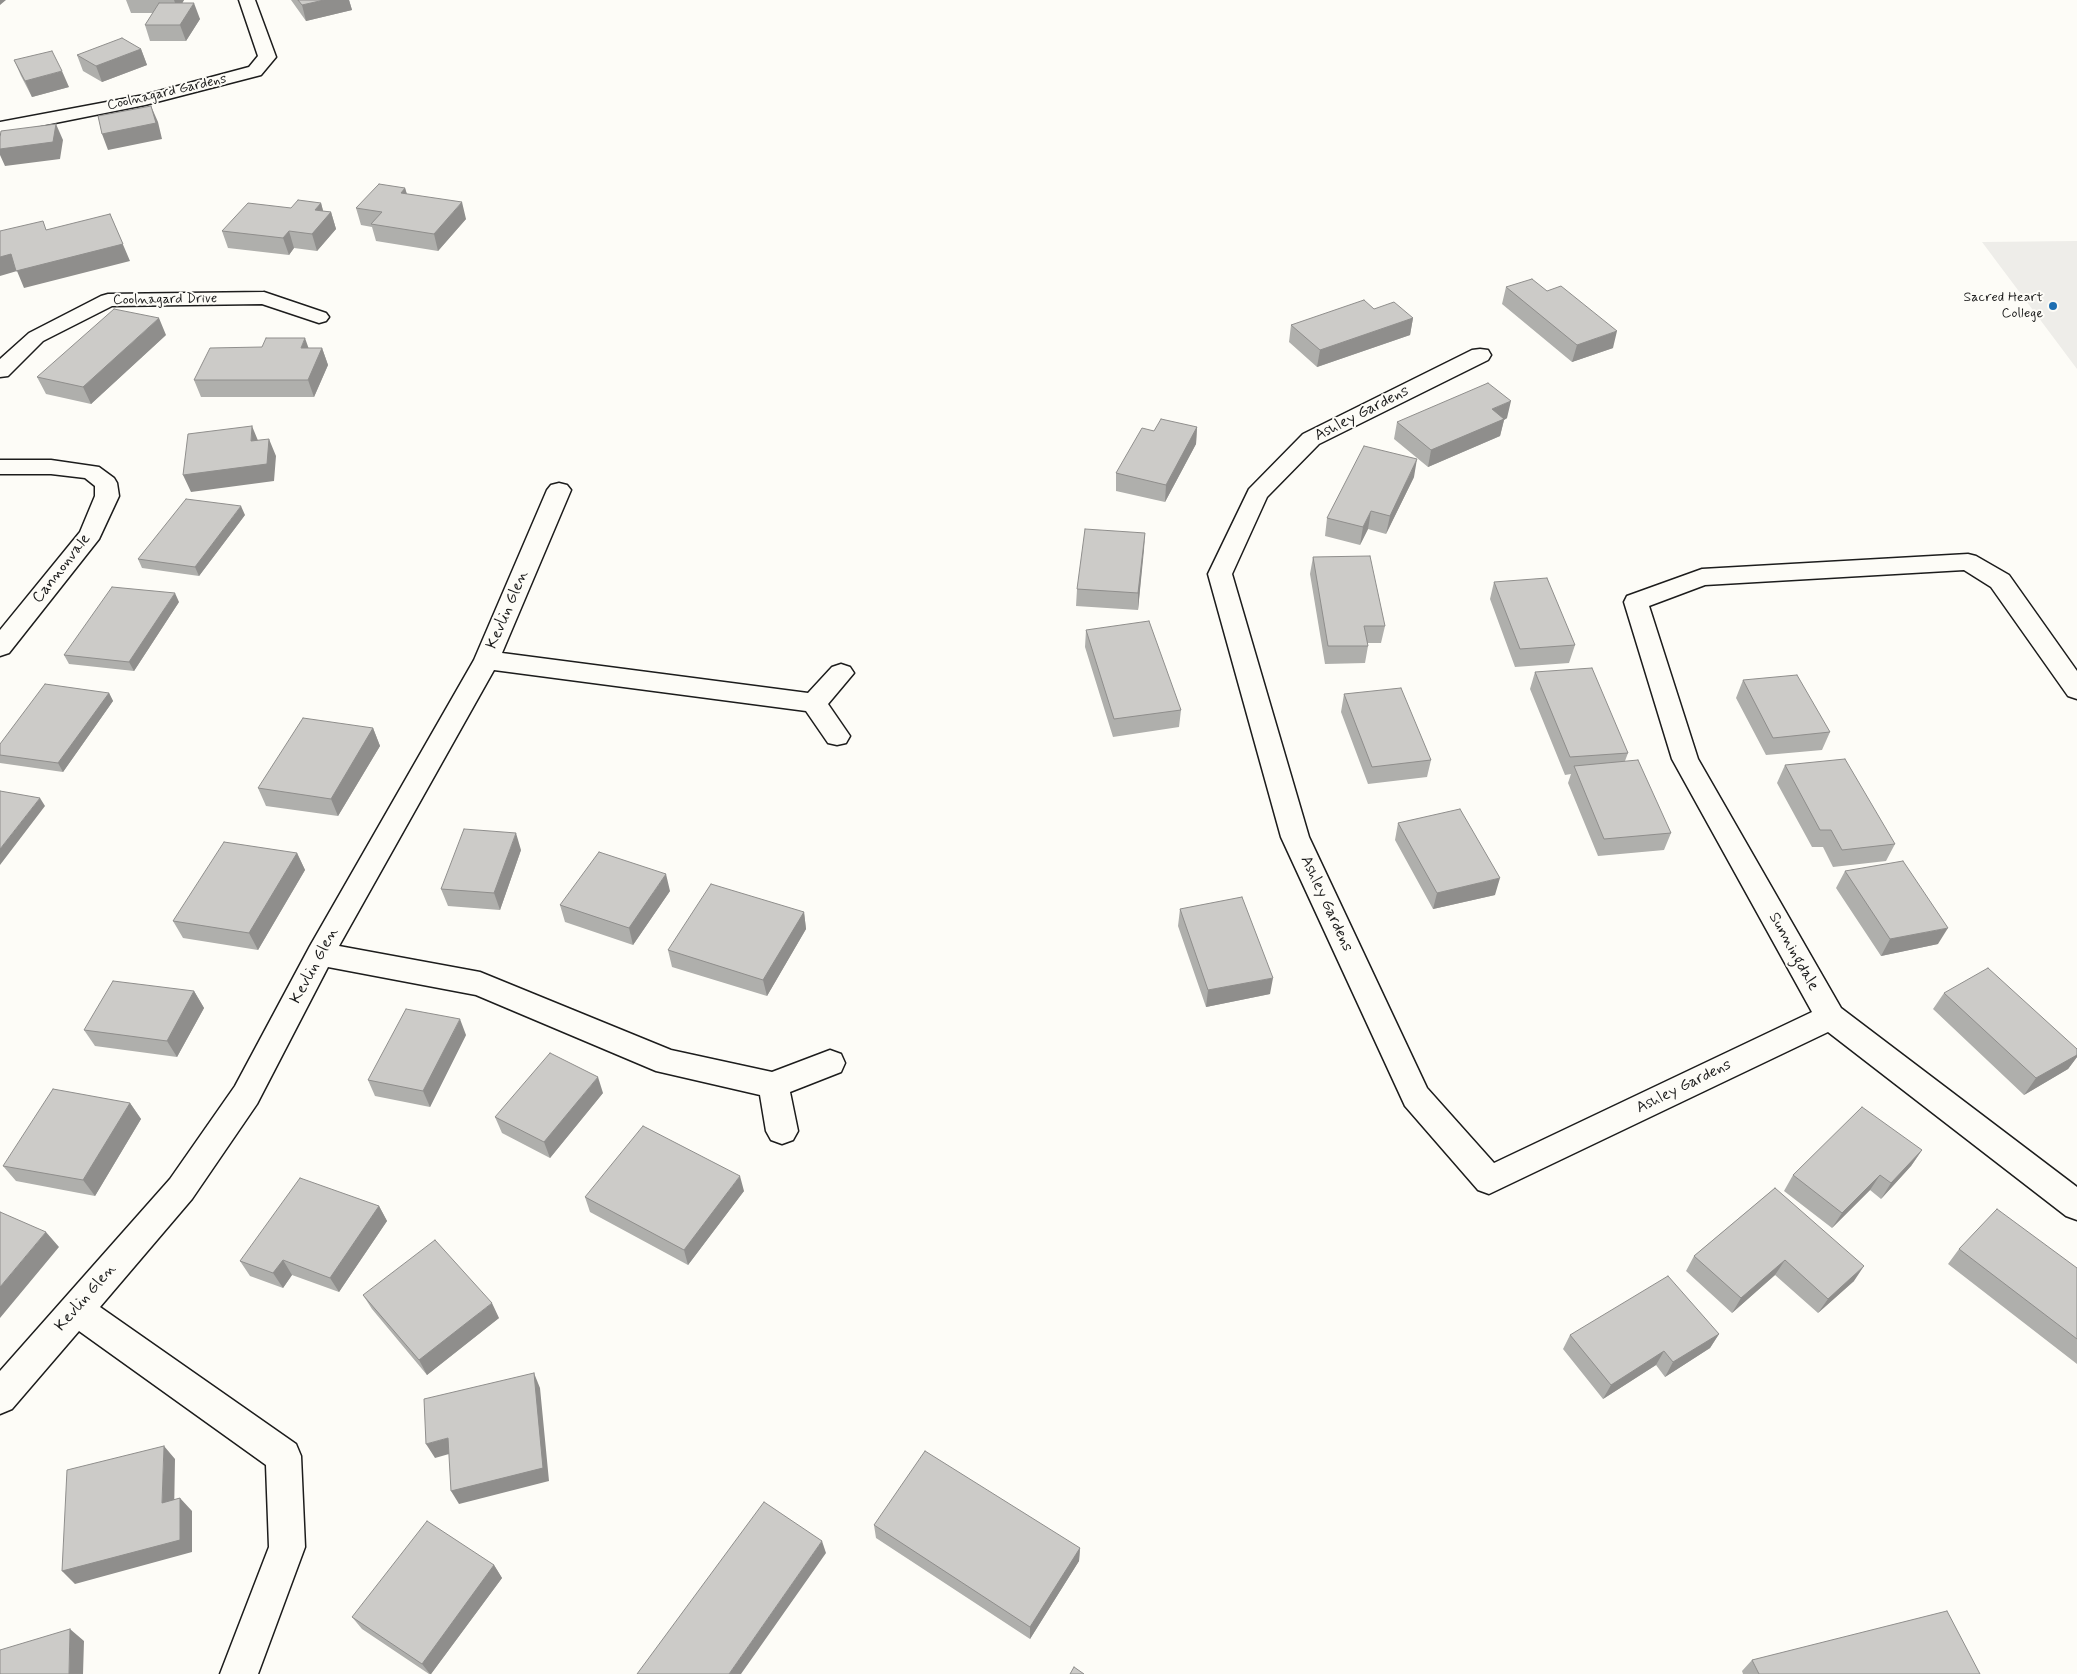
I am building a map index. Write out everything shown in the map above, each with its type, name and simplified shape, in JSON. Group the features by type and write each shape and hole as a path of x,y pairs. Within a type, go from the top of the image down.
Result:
{"street":[{"name":"Coolnagard Gardens","path":"0,128 145,100 255,71 267,57 247,0"},
{"name":"Coolnagard Drive","path":"0,371 36,338 108,300 264,298 319,317"},
{"name":"Ashley Gardens","path":"1480,355 1311,439 1257,494 1220,574 1295,837 1416,1097 1489,1180 1830,1017"},
{"name":"Cannonvale","path":"0,467 51,467 91,472 106,483 107,496 91,534 0,647"},
{"name":"Kevlin Glen","path":"0,1397 181,1189 246,1095 320,954 487,660 559,490"},
{"name":"Sunningdale","path":"2077,690 2000,581 1968,562 1702,577 1636,602 1685,759 1830,1017 2077,1206"},
{"path":"487,660 814,702 837,736"},
{"path":"814,702 841,673"},
{"path":"320,954 480,984 667,1062 773,1085 830,1063"},
{"path":"773,1085 782,1131"},
{"path":"76,1309 283,1456 287,1548 239,1674"}],"shaded area":[{"name":"Sacred Heart College","path":"2077,241 2077,369 1982,242"}],"building":[{"path":"298,0 324,0 302,5"},
{"path":"159,3 194,3 180,25 145,25"},
{"path":"122,38 141,49 96,66 77,55"},
{"path":"52,51 62,71 25,81 14,60"},
{"path":"151,106 156,123 102,134 98,116"},
{"path":"56,124 53,142 0,149 1,131"},
{"path":"379,184 405,188 401,193 462,202 434,234 371,224 382,212 356,208"},
{"path":"298,200 321,203 315,210 331,212 312,234 289,231 283,238 222,231 248,203 291,208"},
{"path":"110,214 123,244 16,271 11,254 0,257 0,231 43,221 46,230"},
{"path":"1532,279 1547,291 1561,286 1617,331 1577,345 1506,287"},
{"path":"1364,300 1374,309 1394,302 1413,318 1320,350 1291,325"},
{"path":"114,309 159,318 83,387 37,377"},
{"path":"266,338 305,338 301,348 322,348 308,380 194,380 210,348 262,347"},
{"path":"1488,383 1511,401 1492,409 1504,419 1431,450 1397,422"},
{"path":"1161,419 1197,427 1166,485 1116,473 1142,428 1154,431"},
{"path":"252,426 251,441 269,439 267,464 183,475 188,434"},
{"path":"1364,446 1417,459 1390,516 1371,511 1363,527 1327,518"},
{"path":"186,499 241,506 195,567 138,559"},
{"path":"1085,529 1145,533 1138,593 1077,589"},
{"path":"1370,556 1385,626 1364,626 1368,646 1328,646 1313,557"},
{"path":"1547,578 1575,645 1520,649 1494,582"},
{"path":"112,587 175,593 129,662 64,655"},
{"path":"1149,621 1181,710 1114,719 1086,630"},
{"path":"1592,668 1628,753 1570,757 1535,672"},
{"path":"1797,675 1830,732 1773,738 1743,680"},
{"path":"45,684 109,693 58,763 0,755 0,744"},
{"path":"1401,688 1431,760 1372,767 1344,694"},
{"path":"303,718 373,728 331,799 258,788"},
{"path":"1845,759 1895,844 1842,850 1831,830 1820,830 1785,765"},
{"path":"1638,760 1671,833 1604,839 1574,766"},
{"path":"0,791 40,798 0,849"},
{"path":"1460,809 1500,878 1437,893 1398,823"},
{"path":"464,829 516,833 494,893 441,889"},
{"path":"224,842 297,853 249,933 173,921"},
{"path":"599,852 666,874 629,928 560,905"},
{"path":"1903,861 1948,928 1890,939 1845,871"},
{"path":"711,884 804,912 763,980 668,950"},
{"path":"1242,897 1273,978 1208,990 1180,909"},
{"path":"1988,968 2077,1049 2077,1055 2036,1078 1944,993"},
{"path":"113,981 194,991 167,1041 84,1030"},
{"path":"406,1009 460,1019 423,1091 368,1080"},
{"path":"550,1053 598,1077 544,1142 495,1117"},
{"path":"53,1089 130,1103 83,1180 3,1166"},
{"path":"1862,1107 1922,1150 1891,1183 1880,1175 1842,1213 1793,1175"},
{"path":"643,1126 740,1176 684,1250 585,1197"},
{"path":"300,1178 379,1206 330,1278 283,1260 273,1273 240,1261"},
{"path":"1775,1188 1864,1266 1828,1299 1785,1260 1741,1298 1694,1256"},
{"path":"1997,1209 2077,1268 2077,1339 1959,1249"},
{"path":"0,1212 46,1232 0,1287"},
{"path":"435,1240 492,1303 419,1360 363,1295"},
{"path":"1668,1276 1719,1334 1673,1362 1664,1351 1611,1385 1570,1335"},
{"path":"534,1373 543,1468 451,1491 448,1438 426,1444 424,1399"},
{"path":"164,1446 162,1503 180,1498 180,1540 62,1571 67,1470"},
{"path":"925,1451 1080,1548 1030,1627 874,1525"},
{"path":"764,1502 822,1541 729,1674 637,1674"},
{"path":"427,1521 494,1565 422,1664 352,1617"},
{"path":"1947,1611 1980,1674 1759,1674 1752,1660"},
{"path":"70,1629 69,1674 0,1674 0,1650"},
{"path":"1074,1667 1084,1674 1070,1674"}],"place":[{"name":"Sacred Heart College","path":"2053,306"}]}
